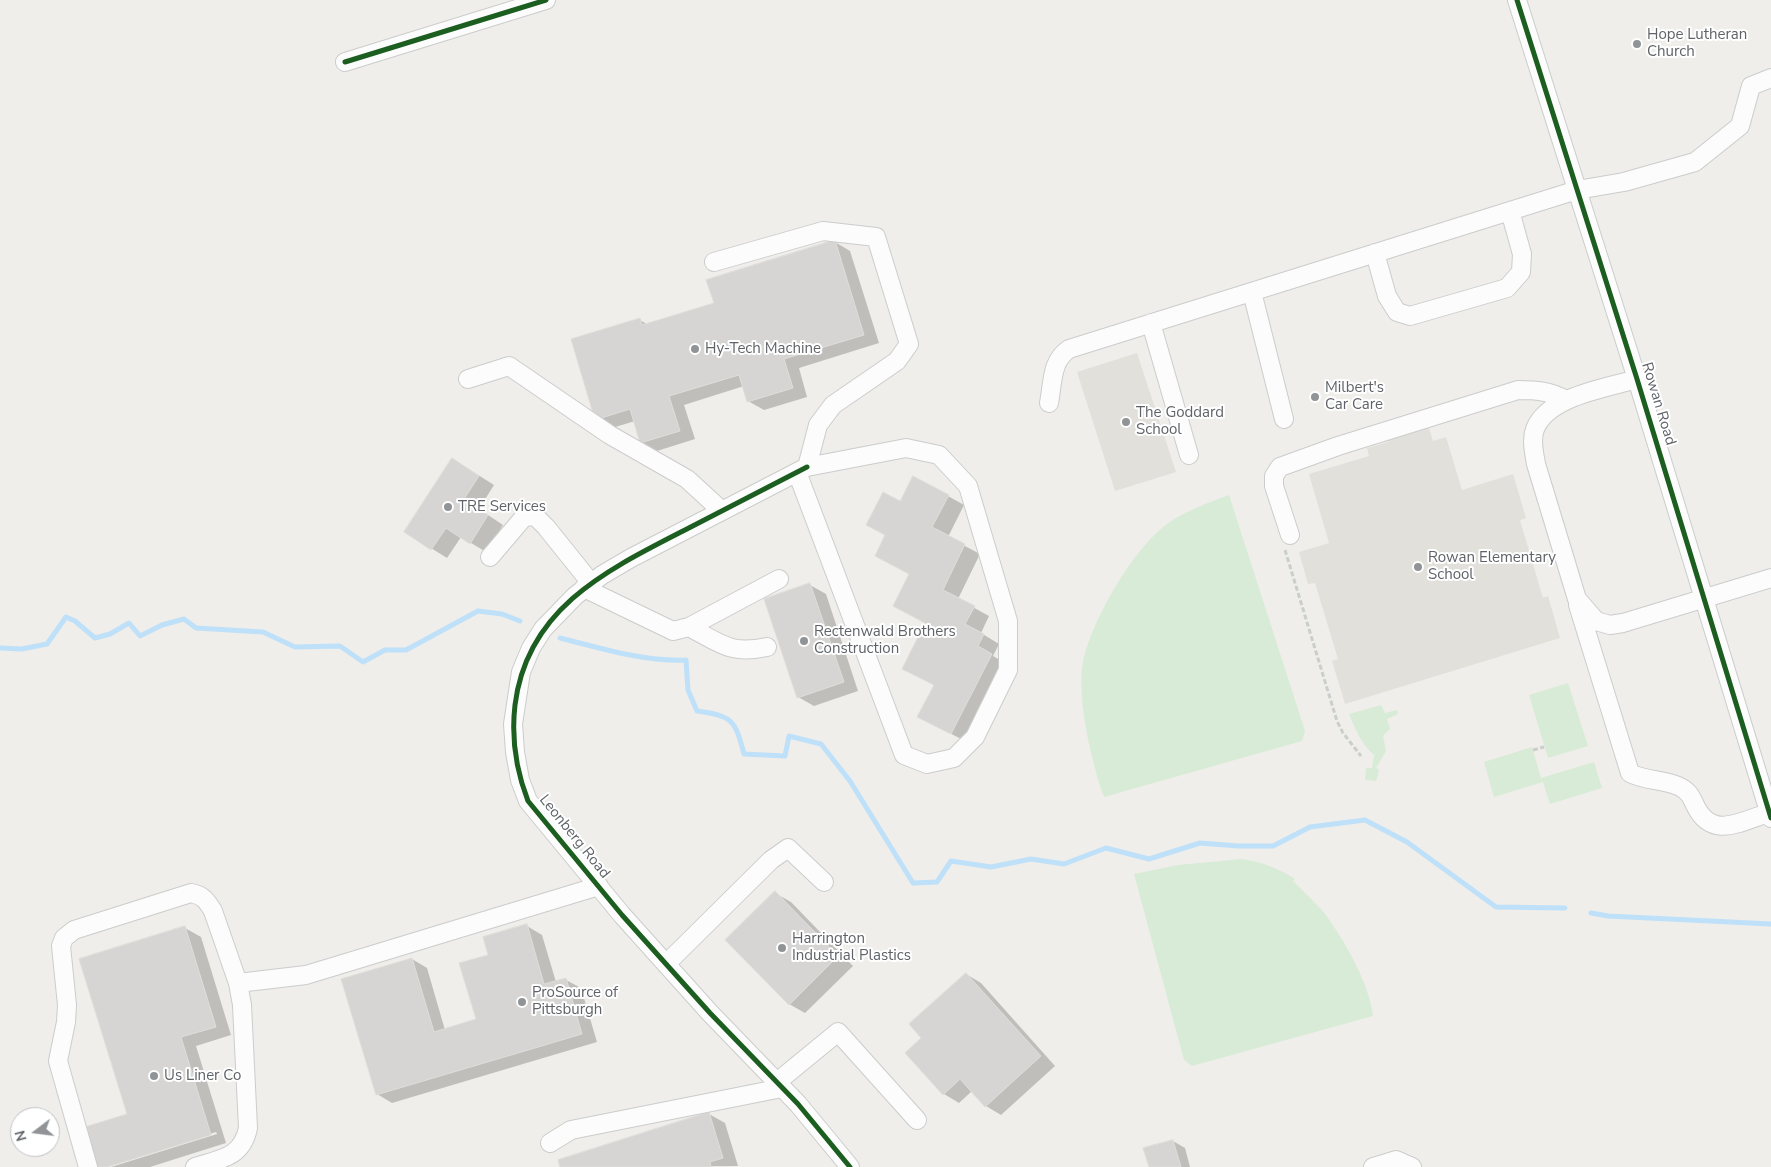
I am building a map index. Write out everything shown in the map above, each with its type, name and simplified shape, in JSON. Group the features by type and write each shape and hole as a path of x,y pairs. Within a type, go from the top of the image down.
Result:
{"street":[{"path":"345,62 546,0"},
{"name":"Rowan Road","path":"1517,0 1638,379 1770,814"},
{"path":"1050,403 1056,364 1060,355 1069,349 1578,190 1624,182 1695,162 1740,126 1750,86 1771,78"},
{"path":"1375,253 1387,296 1397,312 1410,316 1507,288 1521,272 1522,254 1510,211"},
{"path":"714,262 823,231 876,237 909,344 897,361 833,405 818,425 802,469"},
{"path":"1252,292 1284,419"},
{"path":"1151,323 1189,455"},
{"path":"468,379 509,366 610,435 687,479 722,511"},
{"path":"1638,379 1566,400 1547,411 1535,428 1533,443 1536,464 1625,762 1630,773 1642,779 1678,786 1690,794 1703,820 1714,826 1728,825 1770,814"},
{"path":"1286,539 1274,486 1274,476 1280,467 1338,446 1518,390 1539,390 1554,393 1566,400"},
{"name":"Leonberg Road","path":"802,469 904,755 926,764 954,758 975,737 1008,670 1008,621 968,486 939,455 906,448 802,469 631,558 588,586 555,616 531,648 521,672 513,724 520,780 528,802 666,964 780,1085 850,1167"},
{"path":"490,557 524,517 534,516 546,527 588,586 673,631 688,627 779,579"},
{"path":"1577,600 1596,621 1610,625 1623,623 1771,578"},
{"path":"688,627 730,648 746,651 767,647"},
{"path":"666,964 771,860 788,848 824,882"},
{"path":"238,983 306,975 599,886"},
{"path":"88,1167 58,1061 67,1013 67,989 61,946 64,938 74,930 191,893 198,894 206,900 213,911 238,983 242,1005 248,1128 245,1140 239,1149 228,1157 195,1167"},
{"path":"550,1143 571,1130 780,1085 838,1032 917,1120"},
{"path":"1373,1167 1396,1160 1412,1167"}],"path":[{"path":"1286,539 1337,721 1343,733 1362,756"},
{"path":"1533,750 1544,747"}],"shaded area":[{"name":"The Goddard School","path":"1137,353 1176,472 1115,491 1077,372"},
{"name":"Rowan Elementary School","path":"1418,427 1420,430 1429,428 1433,441 1446,437 1462,490 1513,474 1526,518 1520,520 1543,598 1548,596 1560,638 1345,704 1332,661 1338,659 1315,583 1308,584 1299,552 1329,543 1309,474 1369,456 1367,448 1388,442 1387,436"}],"green space":[{"path":"1229,495 1305,731 1302,741 1104,797 1086,730 1081,676 1083,662 1095,626 1127,568 1154,536 1181,515"},
{"path":"1568,683 1588,746 1548,758 1529,695"},
{"path":"1381,705 1385,713 1397,710 1398,714 1387,719 1390,729 1383,736 1386,751 1376,768 1379,770 1376,781 1365,780 1366,768 1372,768 1374,755 1362,742 1349,714"},
{"path":"1532,747 1541,778 1594,762 1602,788 1550,804 1543,782 1494,797 1484,762"},
{"path":"1242,859 1270,866 1295,879 1293,881 1326,915 1341,937 1362,977 1373,1016 1192,1066 1184,1060 1134,874 1178,865"}],"building":[{"name":"Hy-Tech Machine","path":"835,240 864,335 784,359 793,388 747,402 739,375 669,396 680,431 640,443 630,409 595,420 571,339 640,318 642,325 714,303 706,280"},
{"name":"TRE Services","path":"452,458 479,476 464,499 488,515 470,544 446,528 431,550 404,532"},
{"path":"913,476 949,495 932,527 965,544 943,590 975,606 965,624 984,634 978,646 992,654 951,734 917,717 934,685 902,669 925,623 893,606 909,574 875,556 885,535 866,525 883,492 900,501"},
{"name":"Rectenwald Brothers Construction","path":"810,583 844,682 797,698 764,599"},
{"name":"Harrington Industrial Plastics","path":"775,891 838,956 789,1005 725,940"},
{"name":"ProSource of Pittsburgh","path":"527,924 544,984 566,978 582,1034 376,1095 341,979 412,958 434,1032 476,1019 459,963 488,955 483,937"},
{"name":"Us Liner Co","path":"185,926 216,1027 181,1037 211,1135 107,1167 97,1167 85,1127 127,1114 79,959"},
{"path":"966,973 1041,1056 985,1107 960,1079 943,1095 905,1053 921,1038 909,1024"},
{"path":"709,1112 723,1158 710,1162 711,1167 560,1167 558,1160"},
{"path":"1173,1140 1181,1167 1149,1167 1143,1148"}],"waterway":[{"path":"0,648 22,649 47,644 66,617 75,621 95,638 110,634 129,623 140,636 162,625 184,619 196,628 263,632 295,647 340,646 363,662 385,650 406,650 478,611 502,614 520,621"},
{"path":"560,638 638,657 686,660 688,690 697,711 718,715 731,722 738,734 744,754 785,756 789,736 821,744 850,781 913,883 937,882 951,861 991,867 1031,859 1064,864 1106,848 1149,859 1200,843 1273,846 1310,827 1365,820 1407,842 1496,907 1565,908"},
{"path":"1591,913 1608,916 1771,924"}],"cycle path":[{"path":"345,62 546,0"},
{"path":"1517,0 1637,379 1771,818"},
{"path":"807,467 654,546 599,578 574,597 553,618 535,643 522,672 515,705 514,742 520,778 528,801 622,915 710,1013 798,1104 850,1167"}],"place":[{"name":"Hope Lutheran Church","path":"1637,44"},
{"name":"Hy-Tech Machine","path":"695,349"},
{"name":"Milbert's Car Care","path":"1315,397"},
{"name":"The Goddard School","path":"1126,422"},
{"name":"TRE Services","path":"448,507"},
{"name":"Rowan Elementary School","path":"1418,567"},
{"name":"Rectenwald Brothers Construction","path":"804,641"},
{"name":"Harrington Industrial Plastics","path":"782,948"},
{"name":"ProSource of Pittsburgh","path":"522,1002"},
{"name":"Us Liner Co","path":"154,1076"}]}
